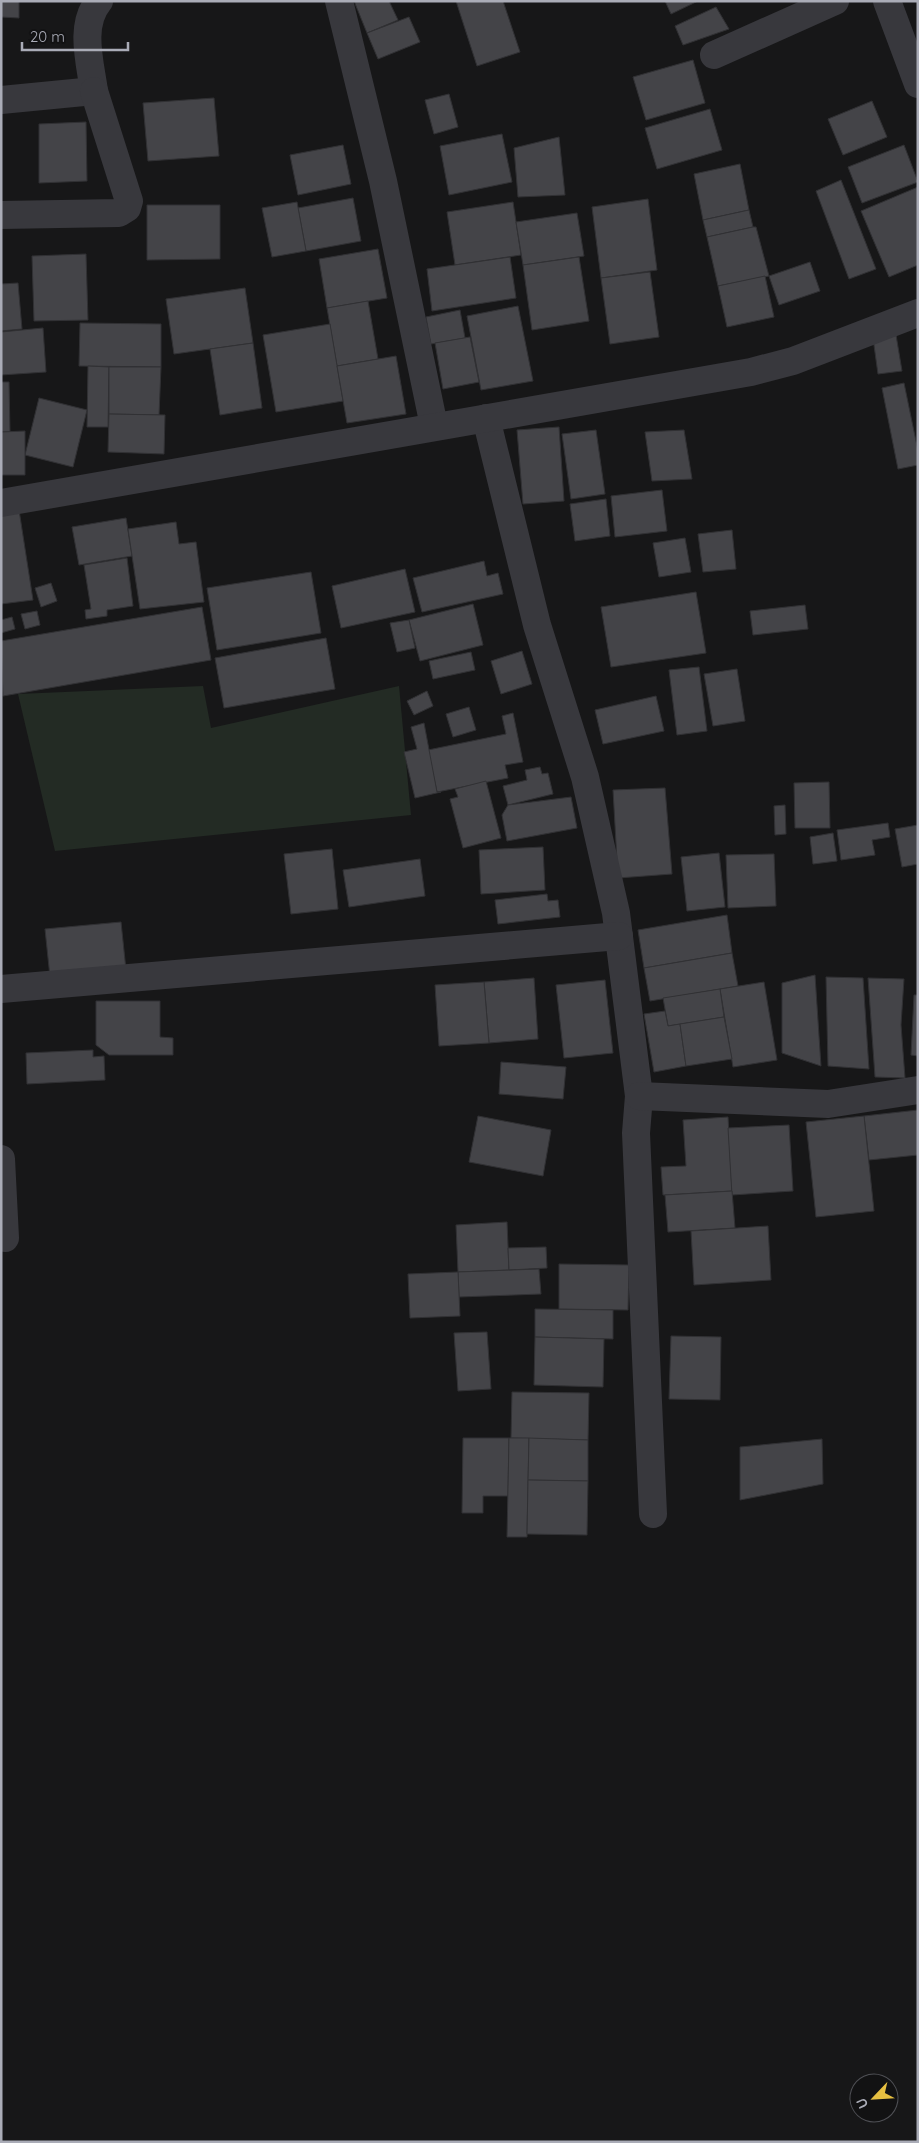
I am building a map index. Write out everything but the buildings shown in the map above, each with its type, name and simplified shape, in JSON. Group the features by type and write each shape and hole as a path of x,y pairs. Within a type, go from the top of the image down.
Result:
{"street":[{"path":"1,215 119,213 126,208 128,201 94,91 87,32 91,10 99,1"},
{"path":"339,1 382,182 434,426"},
{"path":"714,55 835,1"},
{"path":"887,1 918,84"},
{"path":"1,100 94,91"},
{"path":"1,503 768,368 918,313"},
{"path":"486,418 538,625 585,777 616,913 639,1096 636,1133 653,1514"},
{"path":"1,989 619,936"},
{"path":"639,1096 828,1104 918,1090"},
{"path":"1,1159 5,1238"}],"shaded area":[{"path":"203,686 211,728 399,686 411,815 55,851 18,694"}]}
